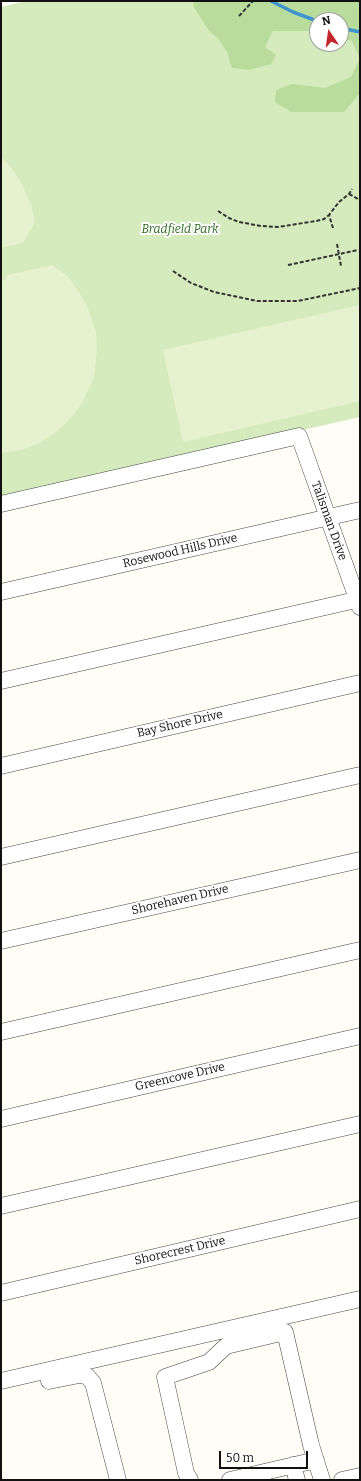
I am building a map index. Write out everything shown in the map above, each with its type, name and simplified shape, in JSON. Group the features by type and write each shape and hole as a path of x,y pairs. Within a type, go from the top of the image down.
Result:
{"street":[{"name":"Talisman Drive","path":"1,504 299,436 359,602"},
{"name":"Rosewood Hills Drive","path":"1,592 360,510"},
{"path":"1,681 359,602"},
{"name":"Bay Shore Drive","path":"1,766 360,683"},
{"path":"1,857 360,775"},
{"name":"Shorehaven Drive","path":"1,941 360,860"},
{"path":"1,1032 360,950"},
{"name":"Greencove Drive","path":"1,1119 360,1036"},
{"path":"1,1206 360,1124"},
{"name":"Shorecrest Drive","path":"1,1293 360,1209"},
{"path":"1,1381 360,1299"},
{"path":"190,1480 186,1473 165,1377 209,1362 226,1346 285,1332 311,1444 322,1480"},
{"path":"1,1392 79,1375 88,1376 93,1383 118,1480"},
{"path":"230,1480 295,1473 316,1460"},
{"path":"342,1480 360,1476"}],"path":[{"path":"239,16 253,1"},
{"path":"218,211 239,222 274,227 295,226 324,219 330,215 339,202 349,194 352,189"},
{"path":"349,194 360,200"},
{"path":"330,215 333,228"},
{"path":"337,244 342,266"},
{"path":"288,265 358,250"},
{"path":"173,270 191,283 214,292 257,301 298,301 360,288"}],"green space":[{"name":"Bradfield Park","path":"26,1 360,1 360,417 1,499 1,7"},
{"path":"194,1 360,1 360,58 352,41 349,40 349,12 309,12 309,31 273,31 265,47 276,55 271,64 249,70 232,68 227,52 218,38 210,32 193,6"},
{"path":"360,58 360,93 344,112 291,112 275,102 276,90 292,84 325,88 351,77"},
{"path":"1,157 11,167 22,184 31,204 35,222 23,243 1,248"},
{"path":"52,265 68,277 86,304 96,332 97,350 94,377 82,403 58,431 37,444 22,450 1,453 1,281 6,279 6,276 8,275"},
{"path":"360,305 360,401 183,442 163,350"}],"waterway":[{"path":"271,1 309,18"},
{"path":"349,30 360,32"}]}
